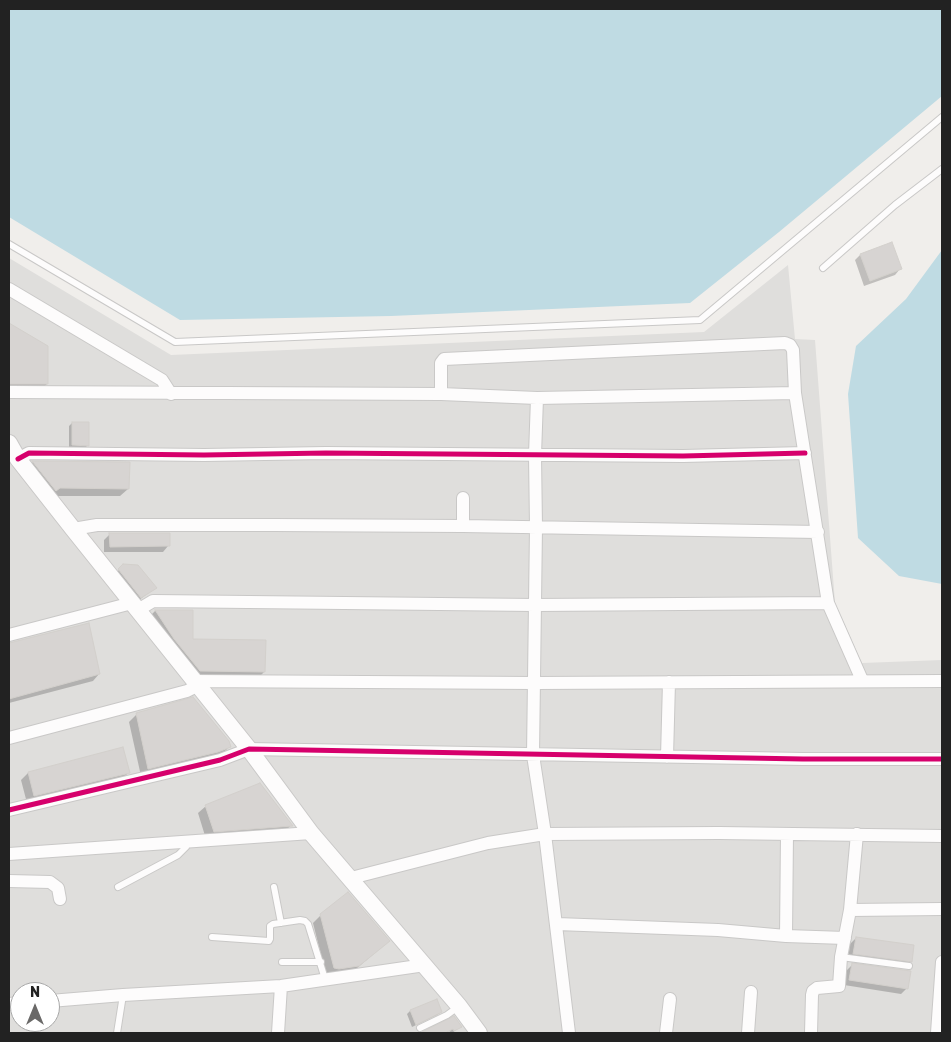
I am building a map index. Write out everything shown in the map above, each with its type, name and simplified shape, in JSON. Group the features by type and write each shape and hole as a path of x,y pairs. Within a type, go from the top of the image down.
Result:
{"street":[{"path":"9,289 162,380 171,394"},
{"path":"441,394 441,363 444,359 785,343 790,345 793,350 795,393 828,603 862,680"},
{"path":"9,392 441,394 537,398 795,393"},
{"path":"537,398 533,755 557,924 568,1033"},
{"path":"9,443 18,459 249,749 311,833 352,878 459,1006 479,1033"},
{"path":"18,459 29,453 683,456 805,453"},
{"path":"463,498 463,526"},
{"path":"73,529 97,525 463,526 818,532"},
{"path":"9,635 154,601 535,605 828,603"},
{"path":"9,738 187,691 195,683 942,681"},
{"path":"667,756 669,682"},
{"path":"9,810 220,760 249,749 803,760 942,760"},
{"path":"9,854 311,833"},
{"path":"352,878 488,843 545,834 857,834 942,836"},
{"path":"786,936 787,834"},
{"path":"811,1033 813,991 817,988 839,986 841,956 850,910 857,834"},
{"path":"9,881 50,882 58,888 60,899"},
{"path":"850,910 942,909"},
{"path":"557,924 718,930 786,936 844,938"},
{"path":"938,1033 942,962"},
{"path":"60,1000 281,986 425,965"},
{"path":"278,1033 281,986"},
{"path":"748,1033 751,992"},
{"path":"666,1033 670,999"}],"lane":[{"path":"9,244 175,342 700,320 942,117"},
{"path":"823,268 895,205 942,170"},
{"path":"118,887 178,855 186,847 188,841"},
{"path":"274,887 281,923"},
{"path":"212,937 269,941 270,926 300,920 308,924 325,979"},
{"path":"841,956 909,966"},
{"path":"282,962 321,962"},
{"path":"117,1033 123,995"},
{"path":"420,1028 447,1015 459,1006"}],"shaded area":[{"path":"9,258 171,355 704,332 788,265 795,339 815,340 835,603 862,663 942,660 942,1033 9,1033"}],"water":[{"path":"9,9 942,9 942,96 779,232 690,303 391,316 180,320 9,217"},
{"path":"942,250 942,584 899,576 858,538 848,394 856,346 906,299"}],"building":[{"path":"892,242 902,269 870,281 860,254"},
{"path":"9,323 48,346 48,384 9,384"},
{"path":"72,422 89,422 89,446 72,445"},
{"path":"32,461 130,462 129,489 60,488 56,491"},
{"path":"109,533 170,533 170,546 110,547"},
{"path":"123,564 138,565 157,588 141,598 118,569"},
{"path":"155,610 193,610 193,639 266,640 265,672 200,671 174,639"},
{"path":"89,623 100,674 9,699 9,643"},
{"path":"193,697 229,741 231,747 218,752 148,769 136,713"},
{"path":"123,747 130,773 34,796 28,772"},
{"path":"260,783 293,826 214,832 205,805"},
{"path":"348,892 390,941 359,966 339,969 334,968 320,914"},
{"path":"856,937 914,945 912,962 853,954"},
{"path":"852,963 911,971 908,989 849,980"},
{"path":"437,999 442,1012 416,1025 410,1010"},
{"path":"454,1016 462,1027 445,1033 420,1033"}],"cycle path":[{"path":"18,459 29,453 683,456 805,453"},
{"path":"9,810 220,760 249,749 803,759 942,759"}]}
